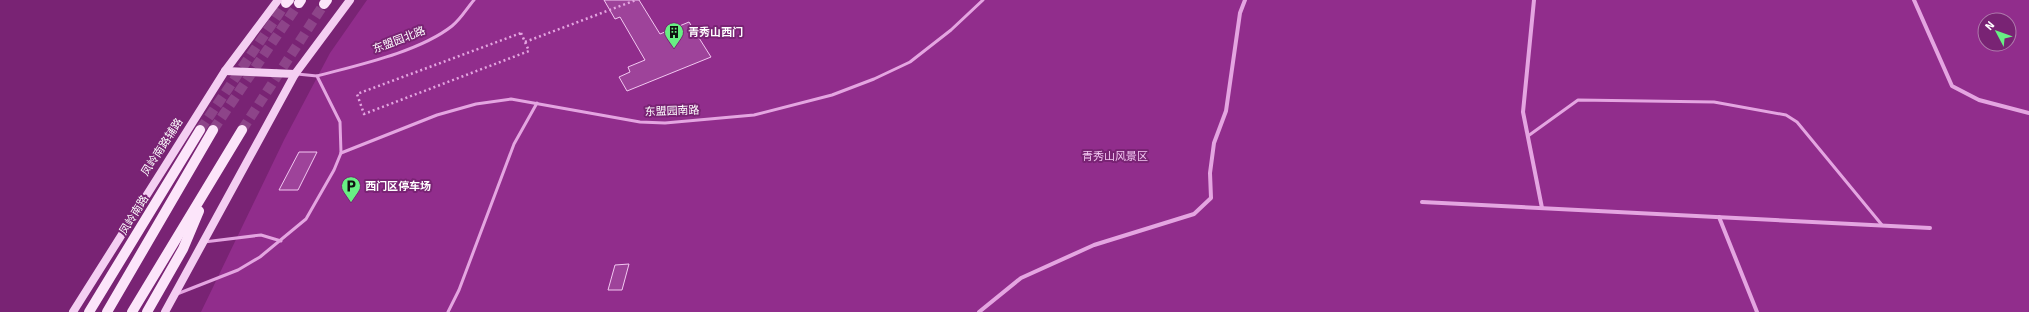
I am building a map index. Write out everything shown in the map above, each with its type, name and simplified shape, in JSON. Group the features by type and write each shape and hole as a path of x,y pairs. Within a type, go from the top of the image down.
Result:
{"main road":[{"name":"凤岭南路","path":"88,312 200,130"},
{"path":"107,312 213,130"},
{"path":"132,312 242,130"},
{"path":"147,312 183,249 210,183"}],"street":[{"path":"165,312 295,74 350,0"},
{"path":"979,312 1021,278 1094,245 1194,214 1212,198 1210,173 1214,143 1226,111 1240,13 1245,0"},
{"path":"1534,0 1523,112 1542,208"},
{"path":"1914,0 1952,86 1961,94 1999,106 2029,113"},
{"name":"凤岭南路辅路","path":"73,312 225,71 285,1"},
{"path":"225,71 295,74"},
{"path":"1422,202 1930,228"},
{"path":"1719,217 1757,312"}],"lane":[{"name":"东盟园北路","path":"317,76 424,42 452,25 474,0"},
{"name":"东盟园南路","path":"340,154 437,114 476,104 511,99 640,122 665,123 754,115 832,95 874,79 910,62 951,30 983,0"},
{"path":"175,295 238,270 260,257 281,241 306,219 334,170 340,154 340,122 317,76 295,74"},
{"path":"1528,136 1578,100 1714,102 1786,115 1797,122 1882,225"},
{"path":"448,312 459,290 514,144 536,103"},
{"path":"204,242 260,235 281,241"}],"path":[{"path":"525,42 636,0"},
{"path":"521,33 525,42 529,51 364,114 357,94 521,33"}],"green space":[{"name":"青秀山风景区","path":"367,0 2029,0 2029,312 201,312 284,140 330,53"}],"building":[{"name":"青秀山西门","path":"604,0 639,0 660,34 689,22 711,57 627,91 619,77 630,72 628,67 645,60 620,17 615,19"},
{"path":"299,152 317,152 298,190 279,190"},
{"path":"629,264 622,290 608,290 615,265"}],"tunnel":[{"path":"200,130 286,3"},
{"path":"213,130 299,3"},
{"path":"242,130 324,4"}],"place":[{"name":"青秀山西门","path":"674,49"},
{"name":"西门区停车场","path":"351,203"}]}
